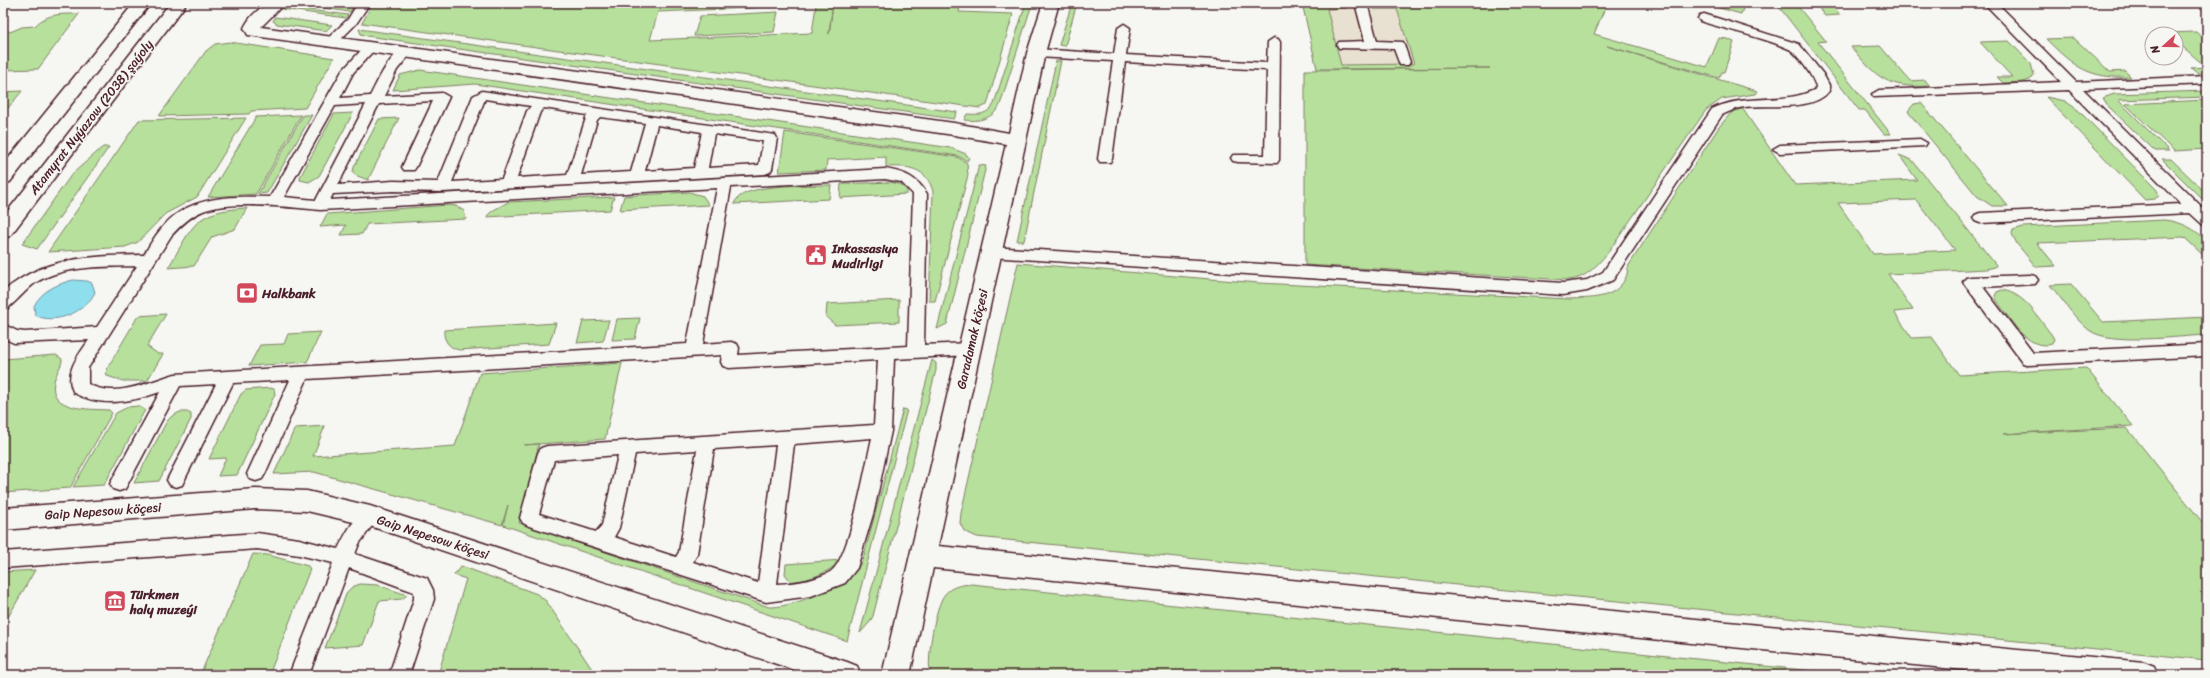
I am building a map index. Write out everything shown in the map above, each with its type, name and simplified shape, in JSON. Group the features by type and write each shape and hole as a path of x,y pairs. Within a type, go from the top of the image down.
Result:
{"street":[{"path":"3,178 143,3"},
{"name":"Atamyrat Nyýazow (2038) şaýoly","path":"3,231 179,3"},
{"name":"Garadamak köçesi","path":"896,675 1036,53 1051,3"},
{"path":"275,6 255,22 252,28 254,31 404,54 954,129 1017,140"},
{"name":"Gaip Nepesow köçesi","path":"3,519 255,499 307,501 370,516 847,675"},
{"path":"922,556 2144,675"}],"lane":[{"path":"330,43 352,22 364,3"},
{"path":"1361,3 1372,45"},
{"path":"1990,3 2207,221"},
{"path":"991,252 1562,289 1579,288 1597,284 1608,276 1717,112 1736,103 1800,100 1822,91 1823,85 1817,74 1795,48 1704,18"},
{"path":"1105,159 1124,28"},
{"path":"1238,158 1272,160 1274,42"},
{"path":"1343,45 1399,45 1404,62"},
{"path":"275,200 348,71 369,49"},
{"path":"1036,53 1274,67"},
{"path":"320,205 391,69 404,54"},
{"path":"1879,94 2207,80"},
{"path":"328,190 393,186 443,186 508,183 766,169 770,138 485,95 480,96 443,186"},
{"path":"330,102 442,97 409,167"},
{"path":"508,183 534,111 541,103"},
{"path":"572,179 591,119 597,112"},
{"path":"637,176 650,126 654,120"},
{"path":"700,172 707,135 711,129"},
{"path":"1780,149 1920,144"},
{"path":"916,351 920,194 913,183 906,179 885,174 320,205 275,200 204,205 177,220 166,232 80,367 78,378 80,388 86,393 95,396 142,393 175,380 731,348 729,362 970,349"},
{"path":"694,350 725,183"},
{"path":"1980,218 2194,208"},
{"path":"4,304 12,294 29,281 63,267 77,264 148,260"},
{"path":"2030,280 1971,282 2029,359 2207,350"},
{"path":"3,330 14,337 25,338 101,334"},
{"path":"882,431 547,453 529,518 766,594 804,590 838,577 850,562 865,511 882,431 886,353"},
{"path":"256,474 302,372"},
{"path":"176,480 228,377"},
{"path":"118,484 175,380"},
{"path":"766,594 786,437"},
{"path":"680,567 688,554 707,442"},
{"path":"600,541 610,528 628,448"},
{"path":"299,675 352,539 370,516"},
{"path":"3,560 257,542 294,545 420,584 424,590 424,599 399,675"}],"shaded area":[{"path":"1302,3 1572,3 1542,67 1317,69"}],"green space":[{"path":"289,3 355,3 350,12"},
{"path":"373,3 960,3 959,12 1013,14 987,105 980,108 362,23","holes":["816,5 812,33 650,40 658,12"]},
{"path":"1026,3 1032,4 1000,105 993,114 985,118 980,120 964,120 967,114 982,114 989,110 994,104"},
{"path":"1072,3 1077,3 1065,46 1059,45"},
{"path":"1302,3 1346,3 1347,8 1327,9 1341,65 1414,64 1397,9 1374,9 1372,3 1607,3 1594,34 1707,67 1719,38 1734,42 1724,72 1722,72 1719,78 1607,46 1757,91 1755,94 1722,99 1706,110 1610,250 1592,270 1576,279 1569,280 1305,265 1305,70 1490,68 1317,69"},
{"path":"1701,3 1745,3 1741,14"},
{"path":"1776,3 1795,3 1826,41 1818,42 1891,134 1884,134 1865,110 1859,110"},
{"path":"1815,3 1830,3 1840,15 1825,16"},
{"path":"285,7 348,15 346,18 282,9"},
{"path":"778,12 774,32 694,36 700,16"},
{"path":"61,14 79,14 38,69 3,70 3,28 10,32 22,27 35,26 50,16"},
{"path":"275,17 332,25 326,31 277,24 273,21"},
{"path":"359,29 957,112 954,119 367,36 361,34"},
{"path":"2184,32 2196,32 2207,42 2207,73 2198,74 2191,68 2206,67 2184,48"},
{"path":"2074,38 2110,72 2125,71 2131,77 2104,76 2083,69 2065,57 2046,39"},
{"path":"2009,41 2031,64 2034,75 2030,80 2023,82 2003,83 1997,77 2012,77 1980,42"},
{"path":"230,42 334,58 305,108 251,111 249,114 159,116 206,51 215,44"},
{"path":"1880,46 1910,81 1925,80 1930,86 1903,85 1884,79 1869,67 1851,47"},
{"path":"1056,61 1061,61 1024,241 1017,241"},
{"path":"420,70 951,148 966,154 969,158 967,161 958,156 475,84 393,90 400,75"},
{"path":"22,91 3,114 3,92"},
{"path":"2207,91 2207,97 2118,100 2169,151 2155,151 2108,106 2103,98 2114,94"},
{"path":"2046,97 2065,101 2078,110 2157,190 2159,196 2154,199 2145,200"},
{"path":"2207,100 2207,149 2174,151 2125,104"},
{"path":"1921,103 2008,206 1992,206 1977,196 1909,113 1908,111 1914,104"},
{"path":"1742,108 1795,185 1917,180 1899,155 1912,160 1996,265 1995,267 1986,269 1888,274 1913,310 1894,312 1912,338 1932,337 1959,375 2086,368 2133,426 2003,434 2127,428 2207,528 2207,660 977,537 964,531 960,523 961,513 1018,263 1259,283 1569,299 1593,298 1608,294 1620,286 1626,277 1629,265 1719,127 1731,113","holes":["1916,200 1955,250 1873,254 1838,203"]},
{"path":"353,113 319,176 309,182 300,180 300,177 334,114"},
{"path":"301,115 256,194 208,197 256,117"},
{"path":"303,115 312,115 267,193 258,194"},
{"path":"246,118 197,197 165,214 138,242 125,247 48,252 139,120"},
{"path":"399,118 368,180 355,175 353,172 354,167 379,119"},
{"path":"785,132 957,157 967,163 968,175 935,301 929,301 933,192 926,177 916,170 909,168 886,167 886,157 827,160 826,170 779,172"},
{"path":"103,147 109,147 37,249 22,244 72,174"},
{"path":"2162,159 2171,159 2207,194 2207,204"},
{"path":"979,165 986,166 947,324 937,329"},
{"path":"890,182 899,184 907,190 907,194 840,198 841,184"},
{"path":"831,185 829,199 734,204 739,197 749,192 762,189 793,186"},
{"path":"689,192 703,196 709,205 620,210 624,196"},
{"path":"614,197 610,210 486,217 492,211 508,202"},
{"path":"449,205 456,206 464,211 466,219 367,224 362,234 341,235 346,225 320,227 327,214"},
{"path":"247,208 235,229 212,237 194,266 168,268 190,231 197,223 205,217 216,213"},
{"path":"2164,220 2182,224 2202,236 2207,241 2207,259 2184,237 2037,243 2056,266 2036,267 2017,244 2012,234 2013,230 2023,227"},
{"path":"2071,284 2103,322 2207,317 2207,335 2128,339 2099,335 2089,330 2078,320 2050,285"},
{"path":"2002,290 2018,296 2030,307 2054,339 2052,344 2043,345 2034,343 2020,332 1997,301 1995,296 1997,292"},
{"path":"899,300 899,322 835,325 826,317 827,304"},
{"path":"166,314 147,346 158,354 163,354 147,381 123,381 107,376 106,373 108,367 138,316"},
{"path":"640,318 635,339 612,340 617,319"},
{"path":"609,320 603,341 577,343 583,321"},
{"path":"556,323 549,344 459,350 447,343 444,334 444,330"},
{"path":"321,332 307,362 249,366 260,345 284,344 288,334"},
{"path":"56,355 62,359 54,382 54,391 57,398 72,406 109,410 112,413 70,488 3,493 3,359"},
{"path":"932,360 936,363 936,370 873,616 870,622 860,633"},
{"path":"622,363 605,439 524,445 539,444 519,523 769,607 788,605 821,593 841,583 857,569 863,559 903,409 907,410 847,641 503,525 508,505 502,525 314,472 274,474 295,428 325,426 313,456 455,446 480,373"},
{"path":"274,389 275,394 237,475 218,476 226,458 209,459 241,394 246,390"},
{"path":"138,406 145,410 104,485 73,487 116,413 128,407"},
{"path":"180,412 187,412 191,414 191,419 159,481 134,483 167,421 172,416"},
{"path":"253,554 268,555 308,566 310,569 269,675 200,675"},
{"path":"842,560 831,569 805,580 791,582 785,574 786,564"},
{"path":"461,566 537,594 546,601 596,675 438,675 466,579 454,575"},
{"path":"35,570 3,626 3,572"},
{"path":"360,584 378,585 407,595 402,599 379,601 363,645 325,648 347,592 352,587"},
{"path":"971,584 1852,675 935,675 930,672 929,665 935,620 941,600 951,589 960,585"}],"water":[{"path":"73,280 92,283 95,292 85,305 78,311 61,318 43,318 35,315 34,306 45,292 55,286"}],"place":[{"name":"Inkassasiya Mudirligi","path":"816,255"},
{"name":"Halkbank","path":"247,293"},
{"name":"Türkmen haly muzeýi","path":"115,601"}]}
